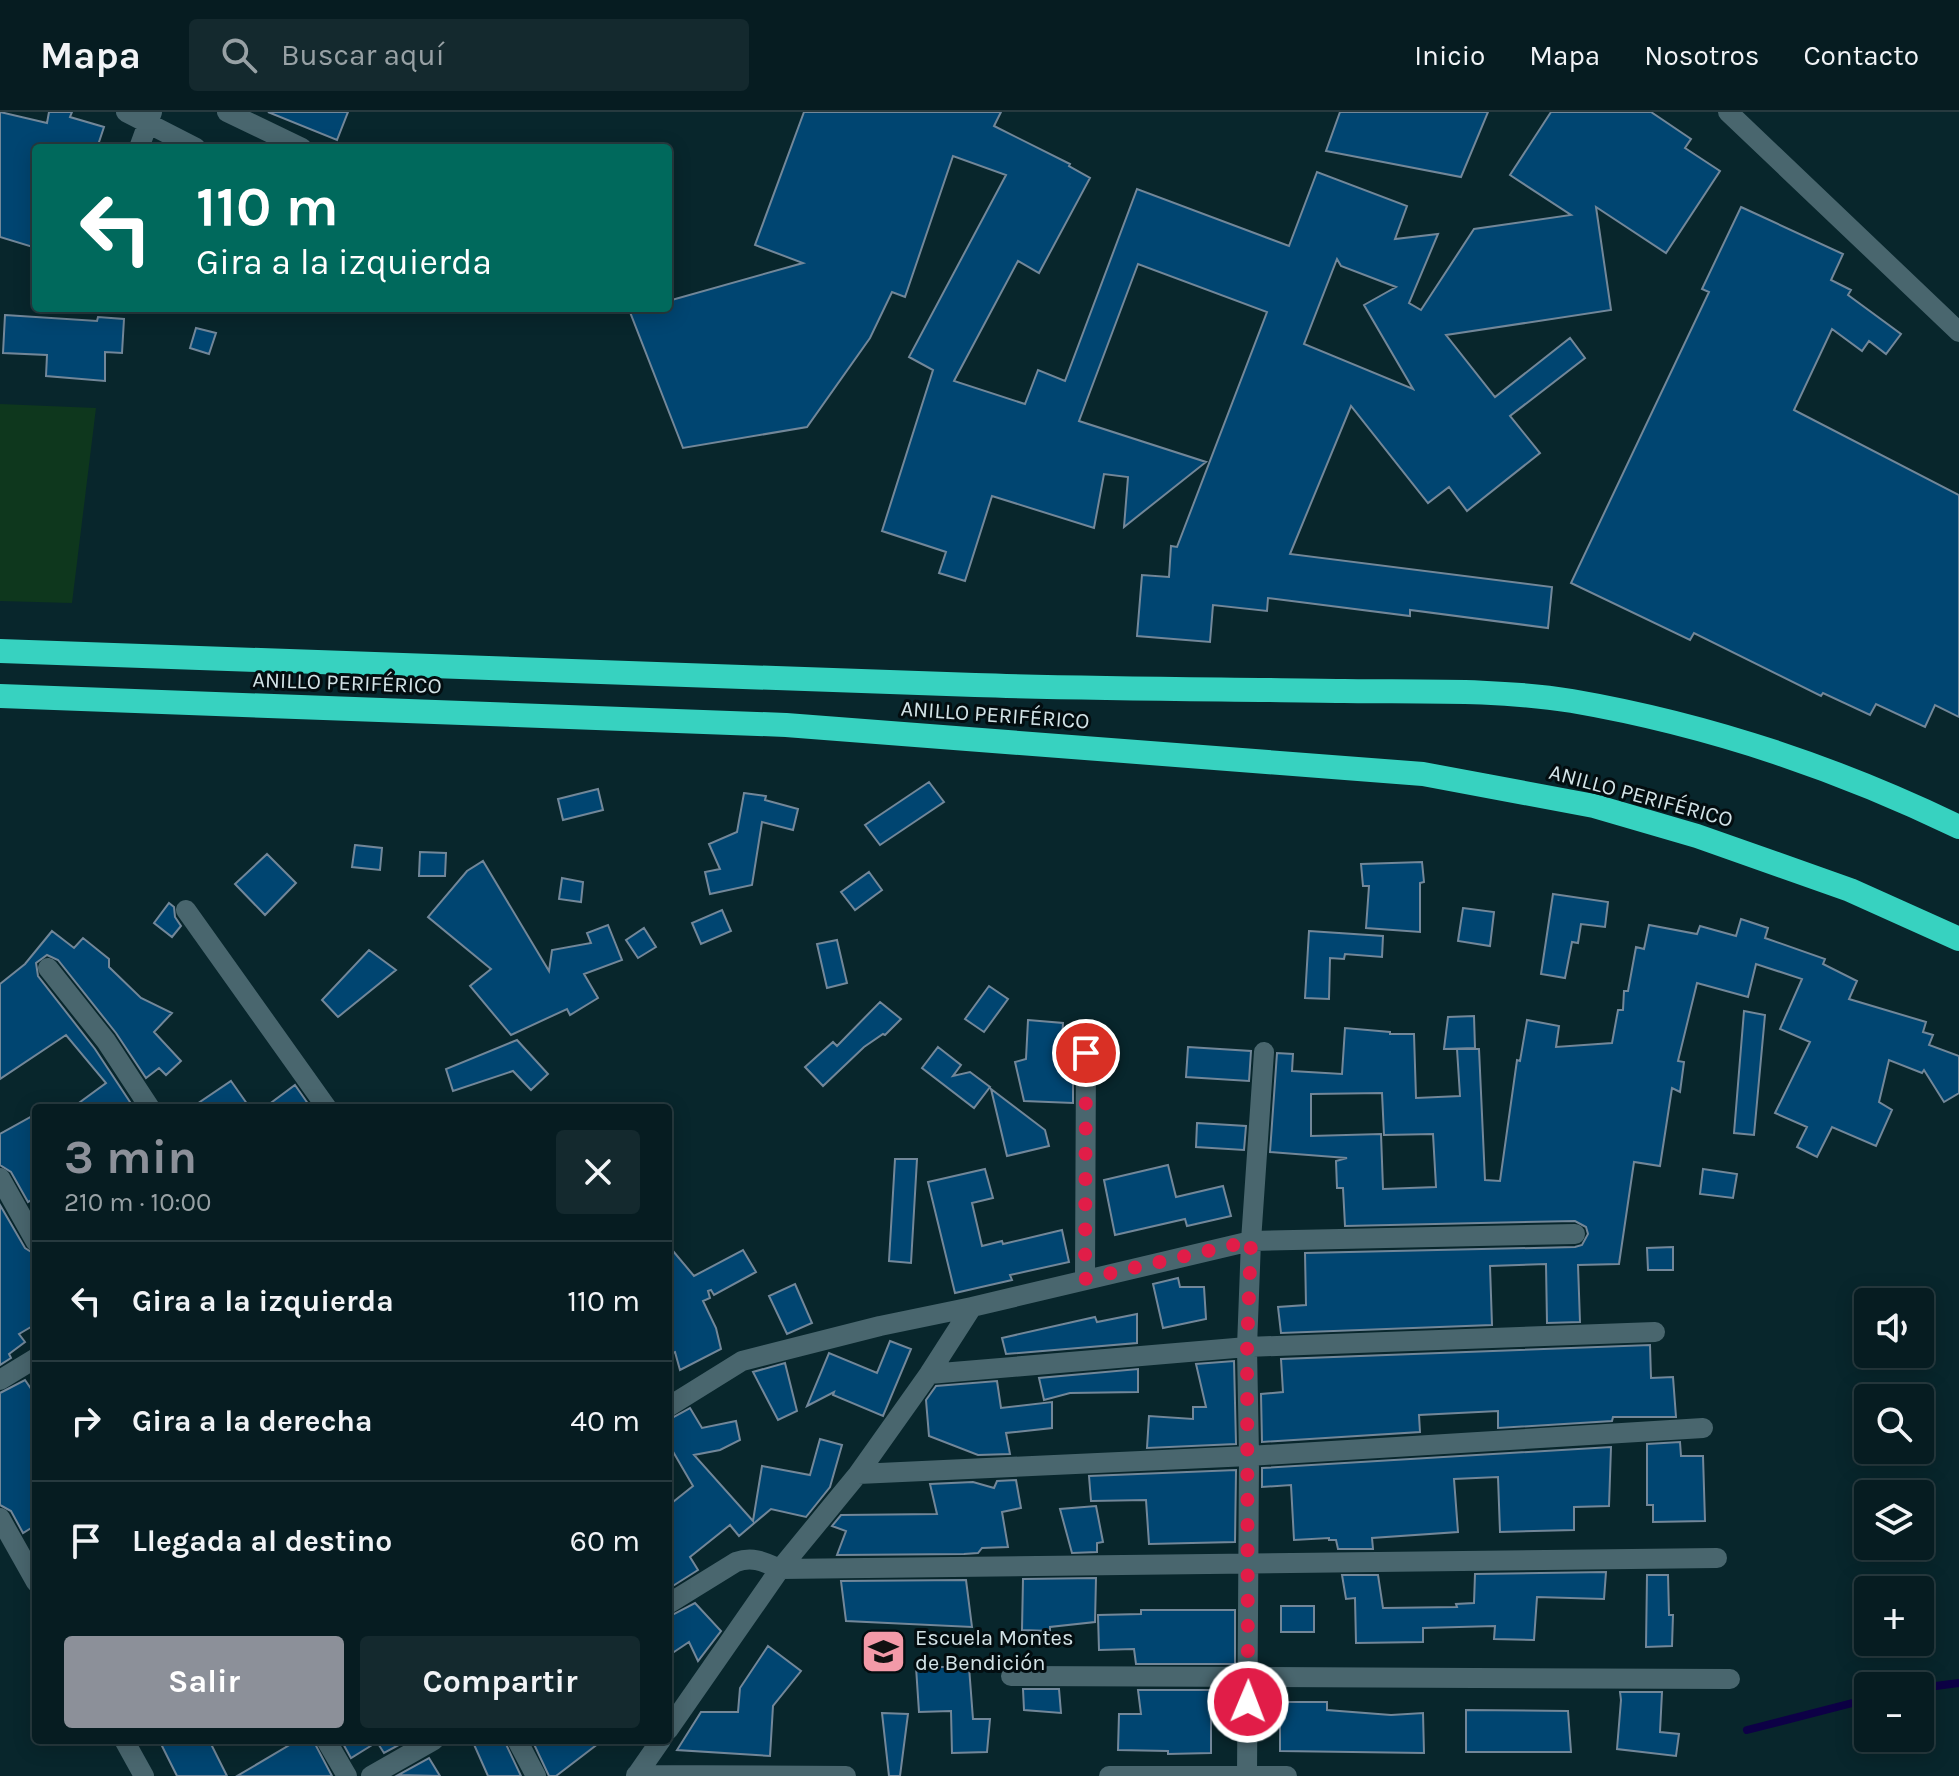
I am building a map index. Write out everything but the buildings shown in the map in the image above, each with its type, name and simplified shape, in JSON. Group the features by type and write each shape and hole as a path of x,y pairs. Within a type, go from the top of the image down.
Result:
{"highway":[{"name":"ANILLO PERIFÉRICO","path":"0,651 1034,687 1492,692 1570,701 1685,725 1812,765 1912,804 1959,827"},
{"name":"ANILLO PERIFÉRICO","path":"0,696 786,725 1423,774 1594,806 1697,836 1850,890 1959,939"}],"street":[{"path":"126,112 150,117 190,144"},
{"path":"227,112 289,144"},
{"path":"1728,112 1959,332"},
{"path":"140,144 150,117"},
{"path":"186,910 324,1104"},
{"path":"48,968 106,1041 147,1104"},
{"path":"1247,1776 1247,1347 1264,1052"},
{"path":"1085,1279 1086,1053"},
{"path":"0,1178 32,1235"},
{"path":"672,1405 742,1361 1251,1241 1575,1234"},
{"path":"672,1724 780,1569 858,1474 972,1307"},
{"path":"929,1374 1247,1347 1655,1332"},
{"path":"0,1380 32,1360"},
{"path":"858,1474 1249,1456 1703,1428"},
{"path":"0,1518 32,1575"},
{"path":"672,1602 747,1558 780,1569 1717,1558"},
{"path":"1011,1676 1730,1679"},
{"path":"126,1744 144,1776"},
{"path":"328,1744 347,1776"},
{"path":"371,1776 427,1744"},
{"path":"519,1744 536,1776"},
{"path":"636,1776 658,1744"},
{"path":"636,1776 846,1776"},
{"path":"1109,1776 1287,1776"}],"green space":[{"path":"0,404 96,408 72,603 0,601"}],"waterway":[{"path":"1934,1686 1959,1683"},
{"path":"1747,1730 1854,1703"}],"place":[{"name":"Escuela Montes de Bendición","path":"884,1651"}],"route":[{"path":"1086,1053 1085,1279 1251,1241 1247,1347 1248,1702"}]}
